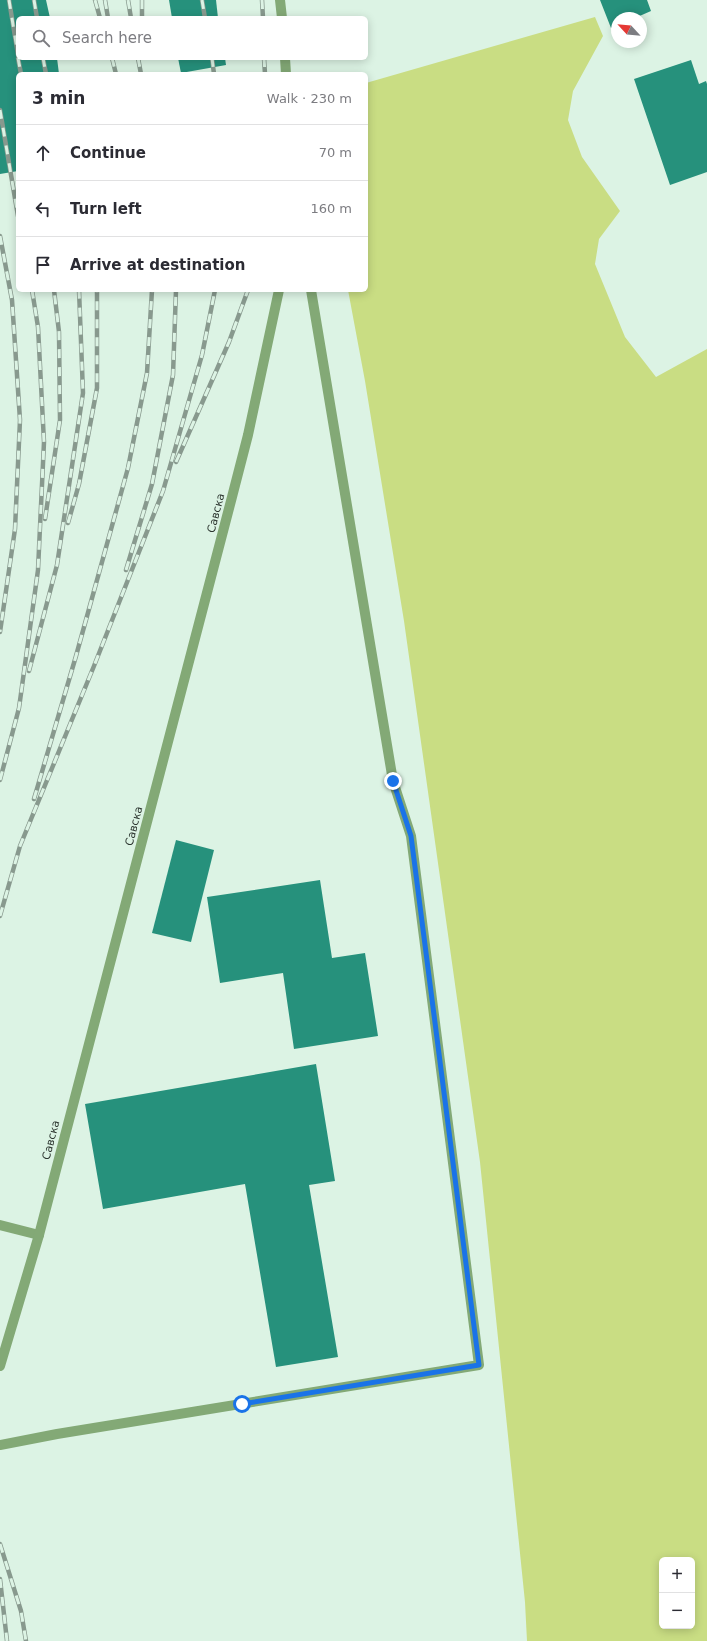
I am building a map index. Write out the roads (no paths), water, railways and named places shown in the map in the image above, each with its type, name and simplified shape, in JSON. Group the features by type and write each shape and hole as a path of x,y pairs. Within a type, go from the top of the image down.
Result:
{"street":[{"path":"280,0 282,16"},
{"path":"285,60 286,72"},
{"name":"Савска","path":"0,1366 39,1235 242,461 279,292"},
{"path":"0,1445 57,1434 479,1365 411,836 394,788 311,292"},
{"path":"0,1225 39,1235"}],"railway":[{"path":"9,0 16,43"},
{"path":"34,0 37,16"},
{"path":"95,0 99,16"},
{"path":"105,0 108,16"},
{"path":"128,0 131,16"},
{"path":"142,0 142,16"},
{"path":"202,0 205,16"},
{"path":"262,0 263,16"},
{"path":"18,60 21,72"},
{"path":"43,60 46,72"},
{"path":"112,60 116,72"},
{"path":"138,60 141,72"},
{"path":"212,60 214,72"},
{"path":"264,60 265,72"},
{"path":"0,110 16,204"},
{"path":"0,236 12,300 20,420 15,529 0,632"},
{"path":"0,780 19,708 38,570 44,442 38,327 32,292"},
{"path":"45,519 60,420 59,332 54,292"},
{"path":"29,671 57,565 83,393 79,292"},
{"path":"68,523 79,484 97,388 97,292"},
{"path":"34,799 76,656 128,468 147,373 152,292"},
{"path":"126,570 152,484 173,375 176,292"},
{"path":"0,916 20,846 94,666 163,491 202,355 215,292"},
{"path":"176,462 229,342 247,292"},
{"path":"0,1544 21,1611 26,1641"},
{"path":"0,1579 7,1641"}]}
